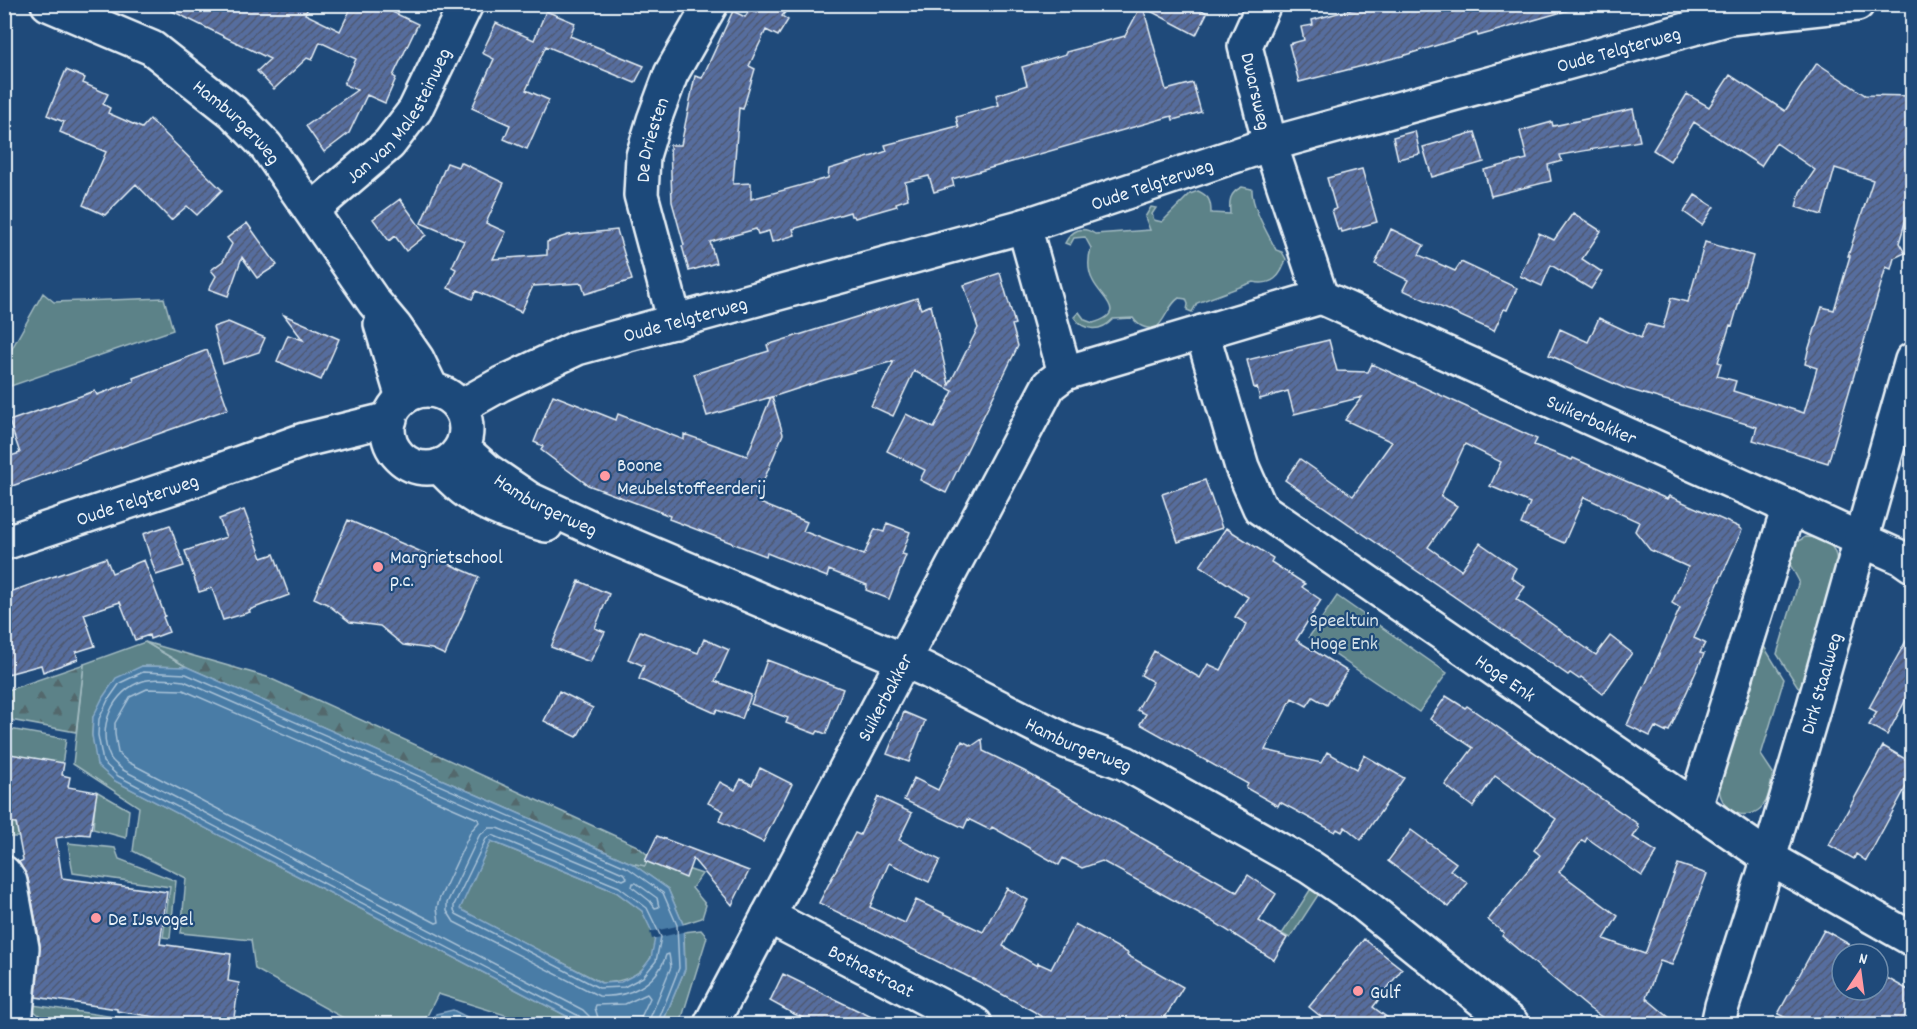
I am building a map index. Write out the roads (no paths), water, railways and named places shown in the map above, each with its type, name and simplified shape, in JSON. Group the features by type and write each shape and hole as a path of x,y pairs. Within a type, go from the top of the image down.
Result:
{"street":[{"name":"Hamburgerweg","path":"48,4 152,48 233,112 266,146 374,302 404,414"},
{"name":"Jan van Malesteinweg","path":"312,210 389,144 415,111 466,4"},
{"name":"De Driesten","path":"675,322 641,195 643,156 671,74 711,4"},
{"name":"Dwarsweg","path":"1264,4 1245,46 1270,144"},
{"name":"Oude Telgterweg","path":"460,407 501,384 577,348 1024,226 1270,144 1730,18 1857,4"},
{"path":"1270,144 1321,297"},
{"path":"1024,226 1065,373"},
{"name":"Suikerbakker","path":"711,1024 1049,385 1065,373 1321,297 1902,558 1912,565"},
{"name":"Hoge Enk","path":"1202,332 1242,467 1260,508 1769,858 1912,939"},
{"name":"Dirk Staalweg","path":"1717,1018 1769,858 1912,360"},
{"path":"445,394 460,407 464,415 466,431 450,457 416,466 403,459 404,414 445,394"},
{"name":"Oude Telgterweg","path":"4,543 179,485 313,437 404,414"},
{"name":"Hamburgerweg","path":"450,457 465,491 493,506 552,526 607,535 902,660 1068,742 1125,763 1310,867 1357,899 1512,1024"},
{"path":"1695,807 1789,507"},
{"path":"4,873 10,882 22,948 15,1024"},
{"name":"Bothastraat","path":"768,916 975,1024"}],"water":[{"path":"142,666 187,667 631,863 668,889 683,924 685,969 662,1024 582,1024 115,781 97,765 92,735 93,717 116,678","holes":["491,841 616,892 642,911 655,938 651,958 640,972 621,982 601,983 460,909"]},
{"path":"453,1010 480,1024 431,1024 436,1014"}],"place":[{"name":"Boone Meubelstoffeerderij","path":"605,476"},
{"name":"Margrietschool p.c.","path":"378,567"},
{"name":"De IJsvogel","path":"96,918"},
{"name":"Gulf","path":"1358,991"}],"park label":[{"name":"Speeltuin Hoge Enk","path":"1344,630"}]}
